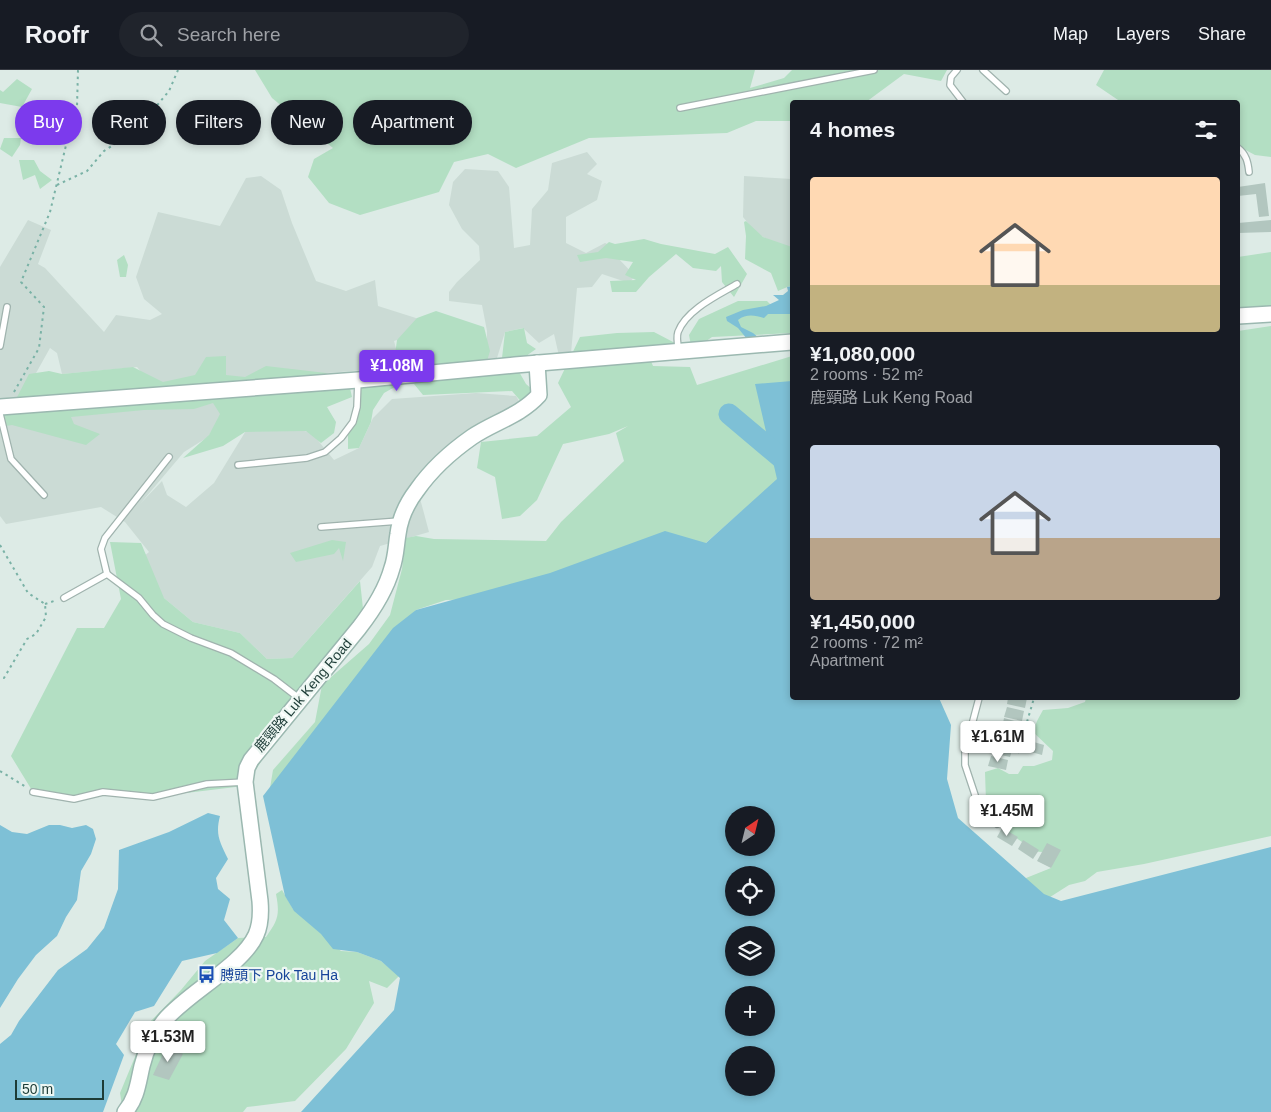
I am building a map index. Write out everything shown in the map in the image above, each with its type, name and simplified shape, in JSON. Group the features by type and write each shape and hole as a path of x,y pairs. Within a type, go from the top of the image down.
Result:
{"street":[{"path":"1240,316 1271,314"},
{"path":"2,409 790,342"},
{"name":"鹿頸路 Luk Keng Road","path":"125,1112 136,1094 149,1045 163,1022 192,995 243,953 257,933 260,919 260,901 245,782 247,768 254,755 360,628 376,604 392,568 400,521 416,491 437,467 472,437 529,406 539,395 536,363"}],"lane":[{"path":"680,108 874,70"},
{"path":"957,70 951,77 950,85 961,100"},
{"path":"983,70 1006,91"},
{"path":"1240,149 1244,152 1248,162 1249,172"},
{"path":"679,352 677,334 682,326 704,303 737,284"},
{"path":"0,346 7,307"},
{"path":"238,465 307,458 325,452 341,438 353,422 357,407 358,380"},
{"path":"2,409 11,458 44,495"},
{"path":"169,457 105,538 102,549 107,574 139,598 153,616 163,624 191,638 231,653 274,679 300,699"},
{"path":"322,527 400,521"},
{"path":"64,598 107,574"},
{"path":"978,700 965,751 965,765 979,806 997,824"},
{"path":"33,792 74,799 103,792 154,797 207,784 245,782"}],"path":[{"path":"2,409 39,348 44,307 21,282 50,212 77,107 78,70"},
{"path":"57,185 86,171 104,151 130,134 169,91 178,70"},
{"path":"0,545 28,592 45,604"},
{"path":"45,604 64,598"},
{"path":"0,678 4,678 26,639 36,634 46,617 45,604"},
{"path":"1018,754 1033,700"},
{"path":"0,771 33,792"}],"shaded area":[{"path":"587,152 597,164 587,174 602,181 597,200 566,217 566,243 586,253 605,243 618,249 618,258 635,276 629,283 602,274 592,287 577,288 571,353 559,356 554,334 539,343 523,328 505,332 497,358 487,359 487,331 482,305 449,301 449,292 480,260 479,246 462,229 449,205 453,182 465,169 498,171 509,187 514,248 530,245 532,209 548,190 552,163"},
{"path":"261,176 281,190 292,223 316,281 346,291 375,280 378,306 438,325 394,341 401,367 154,387 137,367 62,374 57,353 50,348 21,400 0,403 0,267 28,220 51,230 38,264 45,268 104,332 116,315 150,320 162,314 144,299 136,277 158,212 220,226 246,178"},
{"path":"744,176 790,179 790,247 782,246 757,234 743,217"},
{"path":"476,393 516,396 524,409 462,444 418,491 429,532 380,546 372,567 292,658 267,659 240,633 193,622 164,598 125,572 149,552 125,522 101,507 6,524 0,516 0,423 231,401 208,437 184,452 140,504 162,481 167,495 186,507 214,483 247,429 271,426 311,432 334,460 359,448 373,418 392,399"}],"green space":[{"path":"255,70 755,70 750,88 784,78 792,70 947,70 941,81 904,74 869,100 790,100 790,121 756,121 727,133 589,138 516,168 488,154 454,162 439,192 360,215 329,203 308,177 314,159 333,148 329,145 343,145 343,100 274,100"},
{"path":"1104,70 1271,70 1271,157 1255,155 1240,147 1240,100 1118,100 1096,85"},
{"path":"17,79 32,89 26,100 15,100 15,106 0,103 0,90 3,92"},
{"path":"4,138 15,138 15,145 20,145 12,157 0,149"},
{"path":"19,160 34,160 40,171 52,180 40,189 35,175 23,180"},
{"path":"746,221 763,237 790,246 790,286 778,291 771,273 745,259 746,236 744,222"},
{"path":"644,239 715,254 728,247 747,274 734,297 722,282 721,266 716,271 693,268 676,254 649,277 636,292 612,292 610,281 636,280 625,275 633,262 606,258 580,262 577,255 598,252 609,242 615,244"},
{"path":"1271,252 1271,321 1240,311 1240,257"},
{"path":"124,255 128,265 126,277 120,277 117,260"},
{"path":"738,301 767,301 780,314 790,314 790,333 712,337 692,351 689,335 699,319"},
{"path":"436,311 484,327 490,351 487,361 466,362 444,368 405,368 394,362 397,340 417,318"},
{"path":"1271,326 1271,836 1144,864 1097,872 1085,881 1069,885 1047,899 1027,889 1026,878 1051,868 1054,853 1030,851 1022,842 1002,828 1007,824 991,814 986,802 985,772 998,768 1009,774 1018,774 1023,766 1034,766 1052,760 1053,751 1033,732 1043,710 1068,708 1085,702 1086,700 1240,700 1240,331"},
{"path":"524,328 527,343 536,349 519,361 503,361 505,332"},
{"path":"654,332 675,343 648,354 653,366 690,367 697,385 790,357 790,483 742,511 699,549 481,599 446,600 416,610 269,794 273,770 315,722 322,685 369,644 390,615 402,569 406,538 416,536 434,539 546,541 561,522 624,461 616,433 628,426 609,434 563,444 537,500 520,516 502,519 495,477 477,468 481,442 537,436 571,407 558,383 580,337"},
{"path":"226,356 226,375 245,377 266,366 326,373 343,381 350,388 352,397 327,407 336,422 334,433 321,443 306,431 245,432 223,446 183,458 209,435 220,414 213,403 194,409 144,410 71,417 74,424 100,434 86,445 12,425 0,427 0,408 15,401 29,374 49,371 62,374 133,367 163,382 195,375 206,357"},
{"path":"518,370 526,384 539,395 524,405 512,391 423,395 414,384 402,383 384,393 373,410 371,422 359,448 348,449 348,425 357,404 361,384"},
{"path":"332,540 346,542 343,561 339,548 334,554 296,562 290,553"},
{"path":"110,542 141,543 164,598 193,622 240,633 267,659 292,658 360,581 364,618 300,701 255,771 252,785 153,797 103,792 68,798 33,792 11,756 77,628 104,628 121,599"},
{"path":"282,890 293,909 341,951 357,952 381,961 399,976 387,988 369,981 374,1003 346,1049 295,1101 247,1107 243,1112 123,1112 120,1093 149,1023 181,990 205,961 238,938 266,937 277,917 276,894"}],"water":[{"path":"790,286 790,314 768,314 764,318 747,316 738,320 741,327 759,338 747,339 738,328 727,321 726,317 743,310 766,306 779,300 773,295 783,295 788,291 787,287"},
{"path":"790,381 790,700 940,700 951,725 947,779 958,818 1044,894 1061,901 1271,847 1271,1112 301,1112 394,1010 400,978 381,961 357,952 333,949 321,934 294,911 285,896 263,796 393,628 416,610 550,573 665,531 706,543 777,479 755,384"},
{"path":"208,813 220,816 218,833 228,859 216,878 218,889 230,899 224,920 238,938 217,953 182,961 154,1006 135,1012 116,1044 124,1055 103,1112 0,1112 0,1044 11,1035 19,1021 58,970 87,949 104,928 118,889 119,850 169,832"},
{"path":"0,825 12,832 27,834 49,825 72,828 86,825 93,829 96,839 91,854 81,871 77,900 57,936 36,955 0,1008"}],"building":[{"path":"1265,183 1269,216 1259,217 1256,194 1240,196 1240,187"},
{"path":"1271,220 1271,232 1240,233 1240,223"},
{"path":"1008,700 1027,700 1025,708 1007,704"},
{"path":"1007,707 1024,711 1022,721 1004,717"},
{"path":"1004,718 1022,723 1020,733 1002,728"},
{"path":"998,731 1015,735 1013,745 995,741"},
{"path":"1027,740 1044,745 1042,755 1024,750"},
{"path":"995,743 1013,747 1010,757 992,753"},
{"path":"991,756 1008,760 1006,770 988,766"},
{"path":"1002,828 1018,837 1012,846 997,837"},
{"path":"1023,840 1039,850 1033,859 1018,849"},
{"path":"1047,843 1061,850 1051,868 1037,861"},
{"path":"167,1045 183,1054 169,1080 153,1075"}],"waterway":[{"path":"729,414 790,465"}],"place":[{"name":"膊頭下 Pok Tau Ha","path":"206,975"}]}
